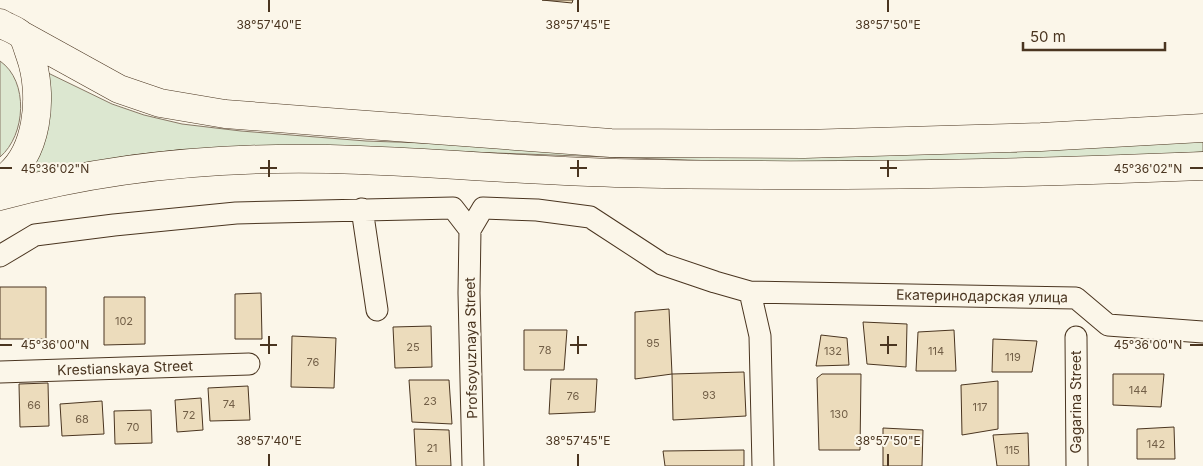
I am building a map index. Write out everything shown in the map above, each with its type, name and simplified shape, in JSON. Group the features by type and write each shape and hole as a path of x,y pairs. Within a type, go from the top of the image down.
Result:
{"main road":[{"path":"11,30 118,89 160,103 226,114 611,143 804,144 1041,137 1203,128"},
{"path":"0,181 12,174 23,157 36,122 38,91 35,70 11,30"},
{"path":"0,196 44,184 146,166 228,160 358,160 614,173 770,174 1046,172 1203,166"}],"street":[{"path":"0,256 35,235 236,213 453,208 470,230"},
{"name":"Екатеринодарская улица","path":"470,230 483,208 537,210 590,217 662,264 750,292 1076,298 1108,325 1203,332"},
{"path":"362,209 377,310"},
{"name":"Profsoyuznaya Street","path":"470,230 469,293 473,466"},
{"path":"750,292 760,336 763,466"},
{"name":"Gagarina Street","path":"1076,337 1077,466"},
{"name":"Krestianskaya Street","path":"0,372 249,364"}],"green space":[{"path":"0,61 16,81 20,94 21,108 15,136 9,147 0,157"},
{"path":"46,72 112,104 144,115 182,124 241,131 366,141 744,154 1203,140 1203,152 1072,159 742,162 360,148 178,150 132,155 26,175 41,148 48,126 49,102"}],"building":[{"path":"542,0 573,0 572,3"},
{"path":"0,287 46,287 46,339 0,339"},
{"path":"261,293 262,339 235,339 235,294"},
{"path":"104,297 145,297 145,344 104,345"},
{"path":"669,309 672,374 635,379 635,312"},
{"path":"863,322 907,324 906,367 867,364"},
{"path":"431,326 432,367 395,368 393,327"},
{"path":"524,330 567,330 564,370 524,370"},
{"path":"954,330 956,371 916,371 918,332"},
{"path":"821,335 847,338 849,365 816,366"},
{"path":"292,336 336,338 334,388 291,387"},
{"path":"993,339 1037,341 1032,372 992,372"},
{"path":"744,372 746,416 673,420 672,374"},
{"path":"822,374 861,374 860,450 819,450 817,378"},
{"path":"1113,374 1164,374 1161,407 1113,405"},
{"path":"551,379 597,379 595,412 549,414"},
{"path":"409,380 449,380 452,424 412,422"},
{"path":"998,381 998,429 962,435 961,385"},
{"path":"48,383 49,426 20,427 19,384"},
{"path":"248,386 250,420 210,421 208,388"},
{"path":"201,398 203,430 177,432 175,400"},
{"path":"102,401 104,434 62,436 60,404"},
{"path":"151,410 152,443 115,444 114,411"},
{"path":"1174,427 1175,459 1137,459 1137,429"},
{"path":"883,428 923,430 922,466 883,466"},
{"path":"414,429 449,430 451,466 416,466"},
{"path":"1028,433 1029,466 997,466 993,435"},
{"path":"744,450 744,466 665,466 663,451"}]}
